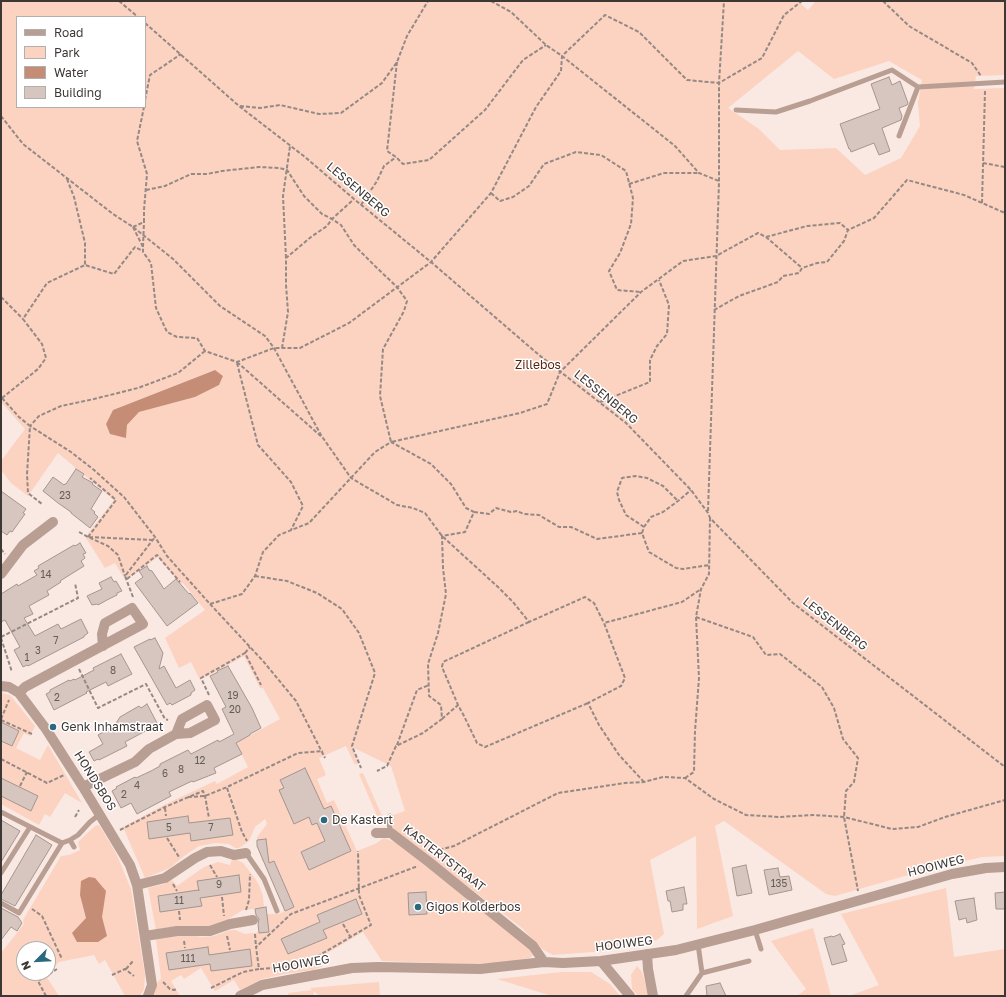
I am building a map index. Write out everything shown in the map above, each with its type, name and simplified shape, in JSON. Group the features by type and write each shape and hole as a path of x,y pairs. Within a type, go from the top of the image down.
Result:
{"street":[{"path":"1,574 23,544 53,522"},
{"path":"1,686 9,687 19,693 25,687 103,646"},
{"name":"HONDSBOS","path":"19,693 46,728 84,787 130,865 138,885 152,985 148,996"},
{"path":"84,787 135,762 149,749 176,734"},
{"name":"KASTERTSTRAAT","path":"376,833 391,833 432,864 533,946 544,962"},
{"path":"138,885 166,878 195,858 207,852 221,852 234,855 246,853"},
{"name":"HOOIWEG","path":"240,996 262,985 352,968 378,967 480,969 544,962 563,963 601,961 676,950 755,930 952,874 986,868 1005,867"},
{"path":"145,936 177,931 210,932 230,924 253,920"},
{"path":"647,954 653,996"},
{"path":"601,961 630,996"}],"lane":[{"path":"736,110 776,112 810,101 892,70 918,87 1005,82"},
{"path":"899,136 918,87"},
{"path":"1,812 62,843"},
{"path":"1,903 19,913 62,843 70,840 78,834 100,814"},
{"path":"390,816 389,824 391,833"},
{"path":"1,873 30,827"},
{"path":"70,840 74,847"},
{"path":"246,853 264,879 277,911"},
{"path":"755,930 761,949"},
{"path":"698,944 702,973"},
{"path":"686,996 702,973 749,961"}],"path":[{"path":"119,1 137,16"},
{"path":"239,106 260,108 280,105 319,114 341,113 382,83 397,62 407,36 428,1"},
{"path":"491,1 511,12 546,45 562,56 675,146 699,173 719,182"},
{"path":"708,513 719,182 719,83 724,1"},
{"path":"237,362 274,348 300,348 349,323 431,262 491,193 536,107 561,71 562,56 605,15 639,32 687,80 719,83 762,58 784,15 802,1"},
{"path":"883,1 909,26 972,63 985,83 982,203"},
{"name":"LESSENBERG","path":"146,24 239,106 431,262 539,355 626,423 691,490 710,518 793,603 1005,767"},
{"path":"397,62 387,151 403,164 429,160 485,110 523,60 546,45"},
{"path":"146,95 150,75 181,54"},
{"path":"144,108 136,141 147,174 143,247 144,252 151,263 156,308 166,332 177,337 197,338 205,351 237,362 323,438"},
{"path":"1,116 23,144 173,259 220,306 265,336 274,348 323,438 351,478 397,505 413,508 424,513 442,536 498,587 513,602 529,622"},
{"path":"282,348 288,312 283,196 290,146"},
{"path":"491,193 500,200 514,197 529,186 544,164 576,152 601,155 626,171 633,198 631,224 620,253 609,271 617,290 641,292"},
{"path":"361,205 377,181 384,166 396,157"},
{"path":"983,163 1005,166"},
{"path":"146,190 165,186 191,174 207,174 259,167 287,170 304,196 322,214 341,225 354,245 397,287 406,301 404,311 383,349 380,396 391,442 431,464 451,484 466,508 474,512 490,514 496,508 511,512 517,511 524,514 539,516 559,528 571,527 597,539 642,533"},
{"path":"629,184 664,173 699,173"},
{"path":"66,178 74,197 86,243 85,265"},
{"path":"714,310 739,296 778,282 783,276 800,273 802,268 817,263 827,262 844,242 848,230 874,218 907,180 964,195 1005,213"},
{"path":"286,258 327,226 332,219 354,199"},
{"path":"133,227 144,222"},
{"path":"766,238 807,226 840,223 848,230"},
{"path":"133,227 143,247"},
{"path":"210,604 242,594 255,576 263,552 279,535 309,523 375,452 391,442 520,413 547,404 560,372 641,292 683,261 716,256 758,233 802,268"},
{"path":"23,319 48,283 85,265 114,274 135,247 144,252"},
{"path":"600,402 650,382 650,360 657,346 667,334 669,305 658,279"},
{"path":"1,297 23,319 42,344 46,358 38,370 1,397 19,417 30,426 70,452 94,470 124,497 155,537 167,556 264,661 296,701 325,758"},
{"path":"42,504 28,493 27,474 30,426 39,416 61,406 138,388 178,373 205,351"},
{"path":"237,362 258,445 291,482 303,506 291,530"},
{"path":"644,526 626,515 619,500 617,492 622,478 635,476 647,478 663,486 678,502"},
{"path":"88,537 116,500 90,478"},
{"path":"691,490 678,502 663,512 651,517 644,526 642,533 649,552 676,568 683,569 709,566"},
{"path":"442,536 465,532 474,512"},
{"path":"685,778 694,772 699,678 696,617 701,589 709,574 710,518"},
{"path":"79,532 108,546 118,555 133,597"},
{"path":"442,536 443,568 446,594 438,633 428,664 429,696 441,705 442,719"},
{"path":"88,537 152,540"},
{"path":"126,576 155,537"},
{"path":"1,549 6,554"},
{"path":"127,579 157,555 180,582"},
{"path":"255,576 287,581 317,592 342,609 359,633 375,673 352,746 361,768"},
{"path":"12,672 1,638 78,598 75,583"},
{"path":"604,623 682,602 701,589"},
{"path":"585,597 594,602 604,623 625,678 621,686 588,703 485,747 477,743 458,705 442,667 443,662 529,622 585,597"},
{"path":"696,617 753,637 766,655 780,654 822,687 834,708 843,739 858,758 854,782 846,791 844,817 859,900"},
{"path":"209,695 201,678 245,653 250,647"},
{"path":"245,653 261,685"},
{"path":"78,666 98,708 146,684 165,719 168,720"},
{"path":"377,770 387,766 417,690 429,686"},
{"path":"10,700 1,719 32,734"},
{"path":"588,703 599,725 619,755 644,782"},
{"path":"396,746 423,733 458,705"},
{"path":"188,797 205,796 298,753 322,751"},
{"path":"1,759 47,783 66,774"},
{"path":"20,786 27,772"},
{"path":"256,947 291,914 359,888 432,864 442,849 454,846 558,793 625,783 644,782 663,777 685,778 714,799 746,815 779,817 813,815 844,817 892,829 918,827 945,817 1005,800"},
{"path":"227,787 242,832 247,841"},
{"path":"119,831 166,807 203,791 209,818"},
{"path":"166,807 166,816"},
{"path":"75,818 79,810"},
{"path":"167,838 180,859"},
{"path":"211,988 243,972 259,969 301,966 371,925 359,896 358,851"},
{"path":"210,864 217,877"},
{"path":"246,910 249,900 250,870"},
{"path":"171,881 178,891"},
{"path":"222,897 225,921"},
{"path":"32,909 42,916 62,959"},
{"path":"179,910 181,925"},
{"path":"343,924 351,937"},
{"path":"227,933 230,950"},
{"path":"255,934 259,969"},
{"path":"112,975 125,969 133,961"},
{"path":"46,996 38,982 57,969"},
{"path":"125,969 134,976"},
{"path":"163,982 170,989 177,989"}],"green space":[{"name":"Zillebos","path":"1,1 798,1 808,10 816,1 1005,1 1005,75 976,76 974,89 1005,88 1005,856 982,857 922,871 835,896 826,894 724,821 715,826 733,916 697,929 696,836 650,860 664,934 657,940 606,951 553,955 542,949 522,928 394,830 391,824 393,815 405,811 391,766 352,747 358,763 355,765 346,746 319,758 326,775 317,779 327,803 334,800 357,851 375,844 384,838 402,845 530,950 533,955 530,958 503,963 471,964 382,961 363,932 319,958 323,966 313,970 262,979 240,990 234,980 215,991 201,968 184,979 181,975 171,981 180,996 154,996 157,983 161,978 156,939 183,934 202,937 214,936 231,930 245,934 268,931 264,914 279,914 292,907 273,867 262,861 257,837 267,824 265,819 255,827 249,841 239,848 235,848 229,844 216,843 199,846 170,868 145,878 123,827 166,804 215,781 217,784 248,767 236,743 280,719 263,688 260,688 244,656 200,680 191,662 179,668 165,638 205,610 183,583 180,584 158,557 128,579 124,578 115,563 105,568 86,538 114,500 58,453 28,496 11,483 1,470 1,461 25,429 1,402","holes":["798,51 834,79 889,61 922,80 918,103 920,126 901,158 865,175 836,148 780,150 759,129 728,108","214,370 223,376 219,385 195,397 139,412 127,425 126,438 106,424 113,410"]},
{"path":"1,693 10,695 35,726 30,736 24,733 16,748 40,760 48,745 82,803 65,793 50,817 45,814 39,825 1,804"},
{"path":"363,773 383,818 381,822 374,822 372,819 377,816 359,774"},
{"path":"99,825 116,853 131,889 145,975 144,989 140,996 125,996 105,960 99,964 94,955 59,962 56,965 56,941 16,941 16,981 49,981 59,996 1,996 1,953 24,924 23,920 61,856 69,855 80,850 78,842 95,826"},
{"path":"232,859 243,863 254,877 263,896 264,908 243,910 209,929 169,927 156,930 148,888 164,884 172,880 177,886 204,867 218,862 230,865"},
{"path":"946,888 954,957 1005,949 1005,996 849,996 879,985 841,914"},
{"path":"813,928 831,996 797,996 806,989 771,941"},
{"path":"637,966 642,972 649,996 638,996 632,989 631,975"},
{"path":"562,972 591,972 610,984 620,996 552,996 497,979"},
{"path":"379,982 380,996 320,996 313,991 314,996 289,996 288,993 312,990 310,988"}],"water":[{"path":"215,370 223,376 219,385 195,397 139,412 127,425 126,438 110,434 106,424 113,410"},
{"path":"89,877 95,878 106,891 102,917 107,936 98,942 77,942 72,933 86,918 80,895 81,881"}],"building":[{"path":"889,77 892,85 900,81 908,103 907,105 899,108 902,116 901,120 882,128 890,151 879,155 874,143 851,152 840,124 880,109 871,84"},
{"path":"76,469 84,474 82,477 93,483 92,484 102,491 91,509 98,517 90,528 43,491 53,477 64,485 66,484"},
{"path":"1,491 26,509 23,513 25,514 12,532 10,531 7,535 1,531"},
{"path":"80,543 86,553 83,554 85,558 81,561 84,566 47,591 49,595 29,606 33,614 24,618 35,636 58,624 61,629 81,619 88,633 84,637 28,666 23,667 14,650 20,647 5,620 1,622 1,594 17,584 18,586 37,575 34,571 39,568 38,566"},
{"path":"147,566 164,589 176,579 198,603 167,626 135,583 143,577 139,571"},
{"path":"111,577 114,582 116,581 122,591 98,605 92,605 87,596 102,589 99,583"},
{"path":"155,638 163,653 159,669 164,666 176,688 190,680 195,690 191,693 191,695 172,705 170,703 167,705 134,647"},
{"path":"121,654 132,674 108,686 106,682 54,710 46,694 50,692 50,690 69,680 75,680 94,670 93,668"},
{"path":"228,666 252,708 261,728 236,743 242,754 214,768 216,773 193,782 192,781 169,792 171,796 137,814 131,803 121,808 112,791 117,788 116,787 151,771 160,766 160,764 188,750 191,754 218,740 219,742 234,734 222,709 226,707 210,676"},
{"path":"147,704 157,723 152,725 153,727 125,742 127,746 94,761 89,752 103,744 98,735 115,725 120,717 139,706 141,708"},
{"path":"1,722 19,731 12,746 1,741"},
{"name":"De Kastert","path":"305,768 324,809 331,806 351,851 309,870 301,852 325,841 317,823 312,825 309,817 294,824 279,790 284,788 280,780"},
{"path":"1,778 38,796 31,811 1,796"},
{"path":"188,816 189,823 230,818 233,835 191,841 190,833 149,839 147,822"},
{"path":"1,820 20,831 1,862"},
{"path":"36,835 52,845 15,906 1,899 1,895"},
{"path":"266,839 269,863 274,861 294,907 285,911 257,846 257,840"},
{"path":"746,865 752,893 737,896 732,868"},
{"path":"778,868 780,877 789,876 792,890 769,895 764,870"},
{"path":"239,875 241,892 200,898 202,906 160,912 158,896 199,891 197,881"},
{"path":"684,887 687,904 683,904 683,910 672,912 666,891"},
{"name":"Gigos Kolderbos","path":"426,892 427,914 409,915 408,893"},
{"path":"1005,892 1005,909 996,909 995,893"},
{"path":"974,898 977,920 967,923 966,918 959,920 955,901"},
{"path":"356,899 362,914 323,930 327,938 288,954 281,939 320,922 317,915"},
{"path":"266,907 269,932 259,933 259,919 256,915 255,909"},
{"path":"1,908 18,917 22,923 17,931 11,927 1,940"},
{"path":"840,934 845,944 842,945 847,961 832,965 824,938 833,937"},
{"path":"208,947 209,955 250,949 252,966 211,971 210,964 169,970 166,953"},
{"path":"720,983 726,996 707,996 706,986"}],"place":[{"name":"Genk Inhamstraat","path":"53,727"},
{"name":"De Kastert","path":"324,820"},
{"name":"Gigos Kolderbos","path":"418,907"}]}
